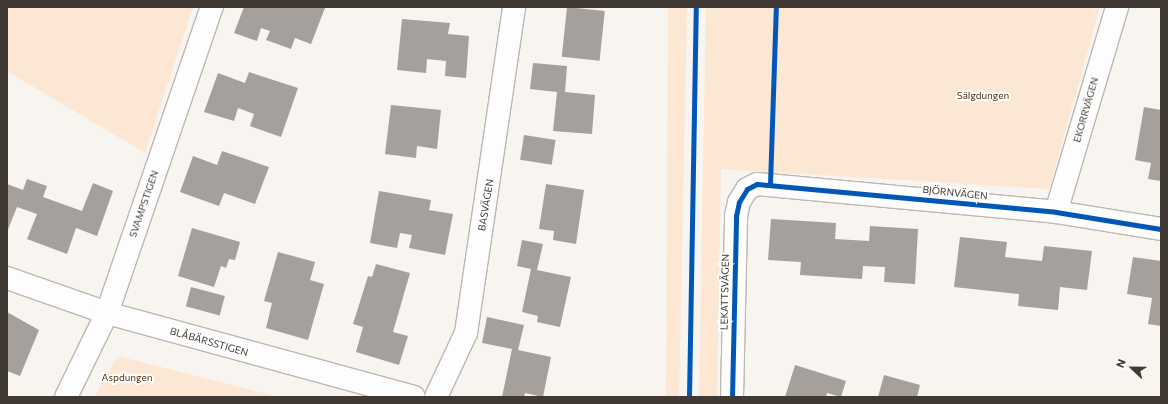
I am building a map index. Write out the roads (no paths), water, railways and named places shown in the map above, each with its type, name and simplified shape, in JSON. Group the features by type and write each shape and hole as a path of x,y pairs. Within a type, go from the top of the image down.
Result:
{"street":[{"name":"SVAMPSTIGEN","path":"66,397 107,313 212,7"},
{"name":"BASVÄGEN","path":"436,397 466,333 514,7"},
{"name":"EKORRVÄGEN","path":"1056,212 1117,7"},
{"name":"BJÖRNVÄGEN","path":"747,190 770,184 1056,212 1161,229"},
{"name":"LEKATTSVÄGEN","path":"732,397 736,216 739,202 747,190"},
{"name":"BLÅBÄRSSTIGEN","path":"7,278 107,313 414,397"}],"park label":[{"name":"Sälgdungen","path":"983,96"},
{"name":"Aspdungen","path":"127,378"}]}
